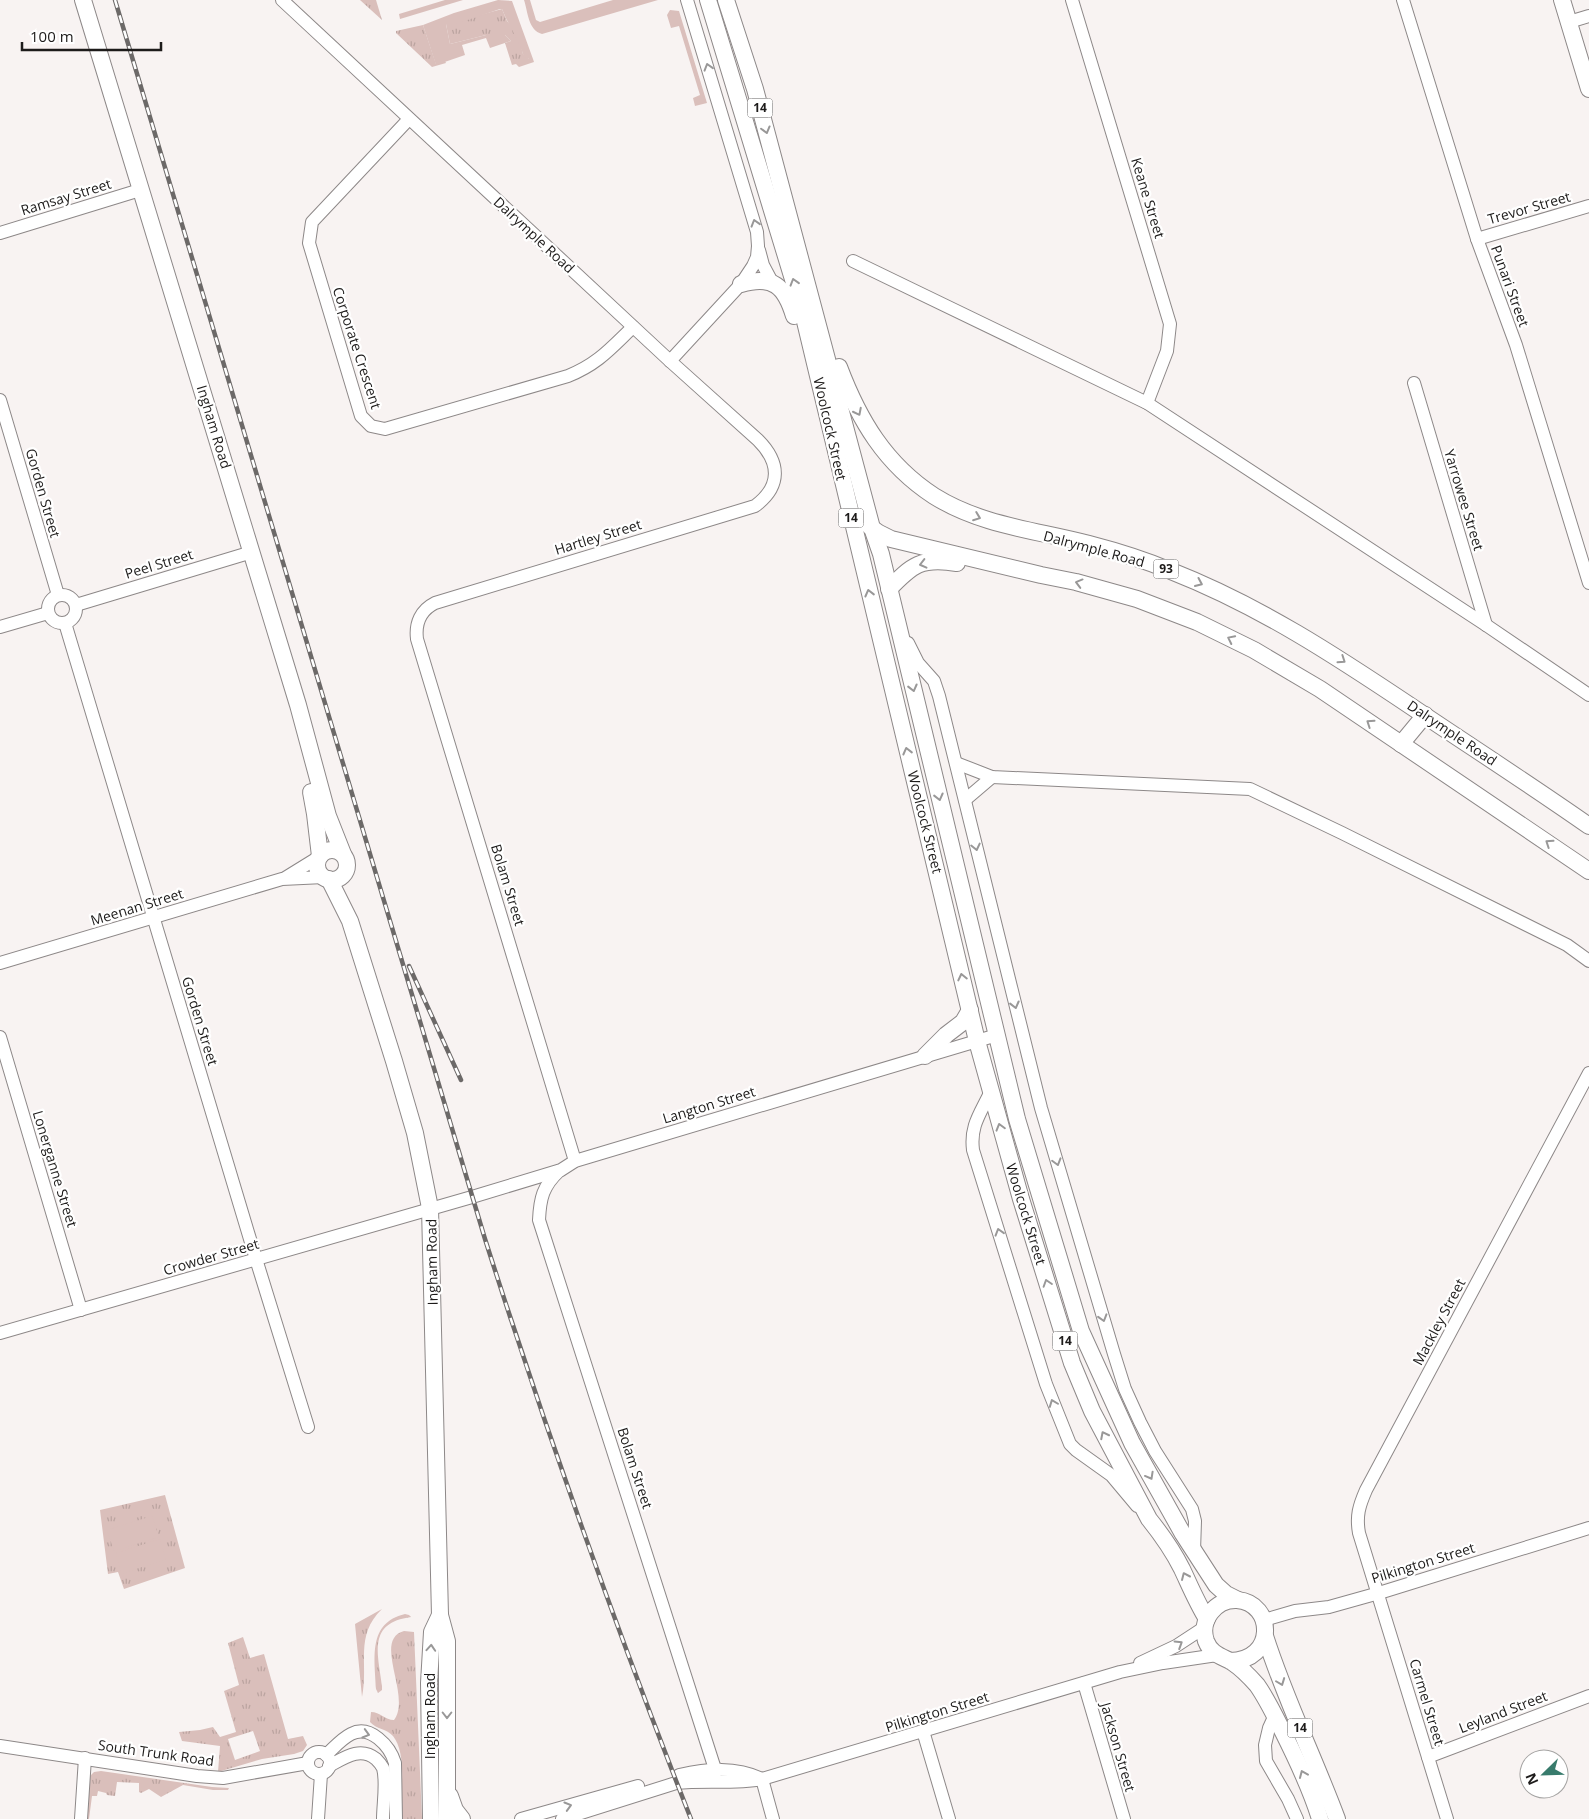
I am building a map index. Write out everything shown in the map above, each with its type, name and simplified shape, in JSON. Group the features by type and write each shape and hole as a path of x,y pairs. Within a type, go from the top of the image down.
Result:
{"main road":[{"name":"Ingham Road","path":"74,0 136,192 247,553 298,705 328,816 343,854"},
{"name":"Ingham Road","path":"83,0 136,192"},
{"name":"Woolcock Street","path":"708,0 802,309 977,1041 1021,1199 1072,1363 1092,1411 1149,1519 1182,1568 1206,1623"},
{"name":"Woolcock Street","path":"726,0 755,89 880,554 1017,1118 1081,1330 1132,1443 1194,1551 1216,1585 1226,1594 1238,1600"},
{"path":"1562,0 1578,19 1589,88"},
{"path":"1572,0 1589,58"},
{"path":"741,284 754,280 772,282 784,294 789,301 821,392"},
{"name":"Dalrymple Road","path":"808,285 850,396 862,420 894,462 934,496 957,509 981,519 1089,544 1170,570 1239,601 1322,647 1589,826"},
{"path":"847,501 857,504 861,503 863,494"},
{"path":"847,501 853,510 872,528 891,539 1076,582 1137,600 1197,622 1254,650 1320,689 1589,870"},
{"name":"Ingham Road","path":"247,553 314,803 319,857"},
{"path":"889,589 909,569 922,563 936,561 1041,575"},
{"path":"1401,744 1424,715"},
{"path":"328,850 339,851 343,854 347,864 332,877 317,868 319,857 328,850"},
{"name":"Ingham Road","path":"332,877 350,921 394,1061 415,1133 430,1208 440,1615 447,1641 446,1819"},
{"path":"925,1056 946,1035 963,1022 970,1010"},
{"path":"1206,1623 1216,1606 1230,1600 1238,1600"},
{"name":"14","path":"1238,1600 1254,1606 1264,1628 1282,1685 1316,1762 1337,1819"},
{"name":"Ingham Road","path":"431,1819 429,1683 432,1632 440,1615"},
{"name":"14","path":"1206,1623 1207,1643 1223,1658 1240,1668 1257,1686 1275,1715 1294,1754 1320,1819"},
{"path":"1223,1658 1239,1661 1249,1658 1256,1653 1262,1645 1264,1628"},
{"path":"446,1787 455,1810 462,1819"}],"street":[{"name":"Dalrymple Road","path":"282,0 670,362 767,449 772,456 775,475"},
{"path":"687,0 757,232 758,246 763,265 772,282"},
{"name":"Keane Street","path":"1072,0 1170,324 1167,351 1147,403"},
{"name":"Punari Street","path":"1403,0 1477,239 1516,345 1589,584"},
{"name":"Corporate Crescent","path":"409,119 312,222 309,243 361,416 371,426 385,429 568,376 586,369 601,358 633,327"},
{"name":"Ramsay Street","path":"0,233 136,192"},
{"name":"Trevor Street","path":"1477,239 1589,206"},
{"path":"670,362 741,284 753,266 758,246"},
{"path":"854,261 1147,403 1486,625 1589,695"},
{"name":"Yarrowee Street","path":"1414,383 1486,625"},
{"name":"Gorden Street","path":"0,400 58,595"},
{"name":"Hartley Street","path":"419,618 426,609 435,603 755,506 771,489 775,475"},
{"name":"Peel Street","path":"76,605 247,553"},
{"path":"58,595 65,595 72,599 76,605 76,613 66,623 58,623 48,613 48,606 52,599 58,595"},
{"path":"894,611 914,657 934,681 1041,1108 1114,1354 1125,1389 1155,1452 1192,1509 1195,1526 1194,1551"},
{"path":"0,627 48,613"},
{"name":"Bolam Street","path":"419,618 416,628 417,639 576,1161"},
{"name":"Gorden Street","path":"66,623 256,1259 308,1426"},
{"path":"956,763 992,777 1250,789 1567,946 1589,961"},
{"path":"965,800 992,777"},
{"name":"Meenan Street","path":"0,963 282,879 319,857"},
{"name":"Meenan Street","path":"282,879 332,877"},
{"name":"Langton Street","path":"430,1208 561,1170 576,1161 997,1035"},
{"name":"Lonerganne Street","path":"0,1037 81,1310"},
{"name":"Mackley Street","path":"1378,1593 1357,1521 1360,1505 1366,1490 1589,1073"},
{"path":"990,1093 973,1128 973,1150 1046,1384 1070,1444 1112,1475 1149,1519"},
{"name":"Bolam Street","path":"561,1170 550,1180 540,1201 540,1220 715,1775"},
{"name":"Crowder Street","path":"0,1333 430,1208"},
{"name":"Pilkington Street","path":"1264,1628 1295,1611 1329,1606 1378,1593 1589,1528"},
{"name":"Carmel Street","path":"1378,1593 1447,1819"},
{"name":"Pilkington Street","path":"1120,1672 1176,1646 1206,1623"},
{"name":"Pilkington Street","path":"521,1819 674,1776 715,1775 745,1782 762,1779 1120,1672 1165,1663 1223,1658"},
{"name":"Jackson Street","path":"1084,1683 1124,1819"},
{"name":"Leyland Street","path":"1428,1756 1589,1696"},
{"path":"1275,1715 1265,1745 1266,1761 1297,1819"},
{"path":"318,1819 325,1765 348,1735 358,1731 364,1731 383,1742 392,1754 395,1763 396,1819"},
{"path":"923,1732 949,1819"},
{"name":"South Trunk Road","path":"0,1746 197,1776 223,1778 308,1763 310,1756 316,1752 325,1765"},
{"path":"308,1763 313,1772 325,1765 360,1752 372,1756 382,1765 384,1774 383,1819"},
{"path":"81,1819 85,1758"},
{"name":"Pilkington Street","path":"562,1819 676,1783 715,1775"},
{"path":"762,1779 773,1819"},
{"path":"566,1819 579,1813"}],"green space":[{"path":"360,0 376,0 382,20"},
{"path":"445,0 463,0 400,19 399,14"},
{"path":"498,0 512,1 533,59 524,57 502,9 500,9 456,24 446,24 450,44 486,35 505,35 511,41 490,48 486,38 462,45 465,55 436,65 423,25 454,13"},
{"path":"524,0 530,0 536,20 540,22 613,0 658,0 542,34 537,32 531,25"},
{"path":"502,9 520,42 523,54 529,59 533,59 534,62 519,67 516,64 512,65 505,43 511,41 505,35 486,35 450,44 446,24"},
{"path":"670,10 679,11 707,103 695,106 693,98 700,95 679,26 671,28 667,15"},
{"path":"423,25 436,64 445,61 446,63 432,67 396,33 396,31"},
{"path":"165,1495 185,1568 124,1589 118,1572 108,1574 100,1510"},
{"path":"152,1516 159,1537 114,1551 107,1530"},
{"path":"160,1539 166,1559 121,1574 116,1553"},
{"path":"382,1609 373,1619 365,1640 362,1697 355,1624"},
{"path":"405,1614 411,1617 397,1620 387,1626 381,1633 378,1641 382,1690 378,1693 376,1689 375,1654 379,1634 384,1625"},
{"path":"404,1631 414,1632 422,1819 402,1819 400,1812 402,1762 400,1752 391,1734 370,1722 371,1712 394,1720 398,1710 399,1697 391,1645 395,1636"},
{"path":"243,1637 250,1658 264,1654 288,1739 303,1736 307,1745 303,1751 262,1759 218,1772 220,1746 182,1741 179,1732 213,1727 220,1737 236,1732 224,1691 239,1685 228,1643","holes":["253,1731 260,1751 235,1760 228,1739"]},
{"path":"101,1771 229,1788 228,1790 213,1790 183,1785 161,1797 149,1789 141,1793 139,1792 139,1783 117,1782 115,1796 98,1791 97,1796 92,1796 89,1819 84,1819 90,1776 94,1772"}],"railway":[{"path":"115,0 485,1239 583,1530 691,1819"},
{"path":"409,966 461,1080"}]}
